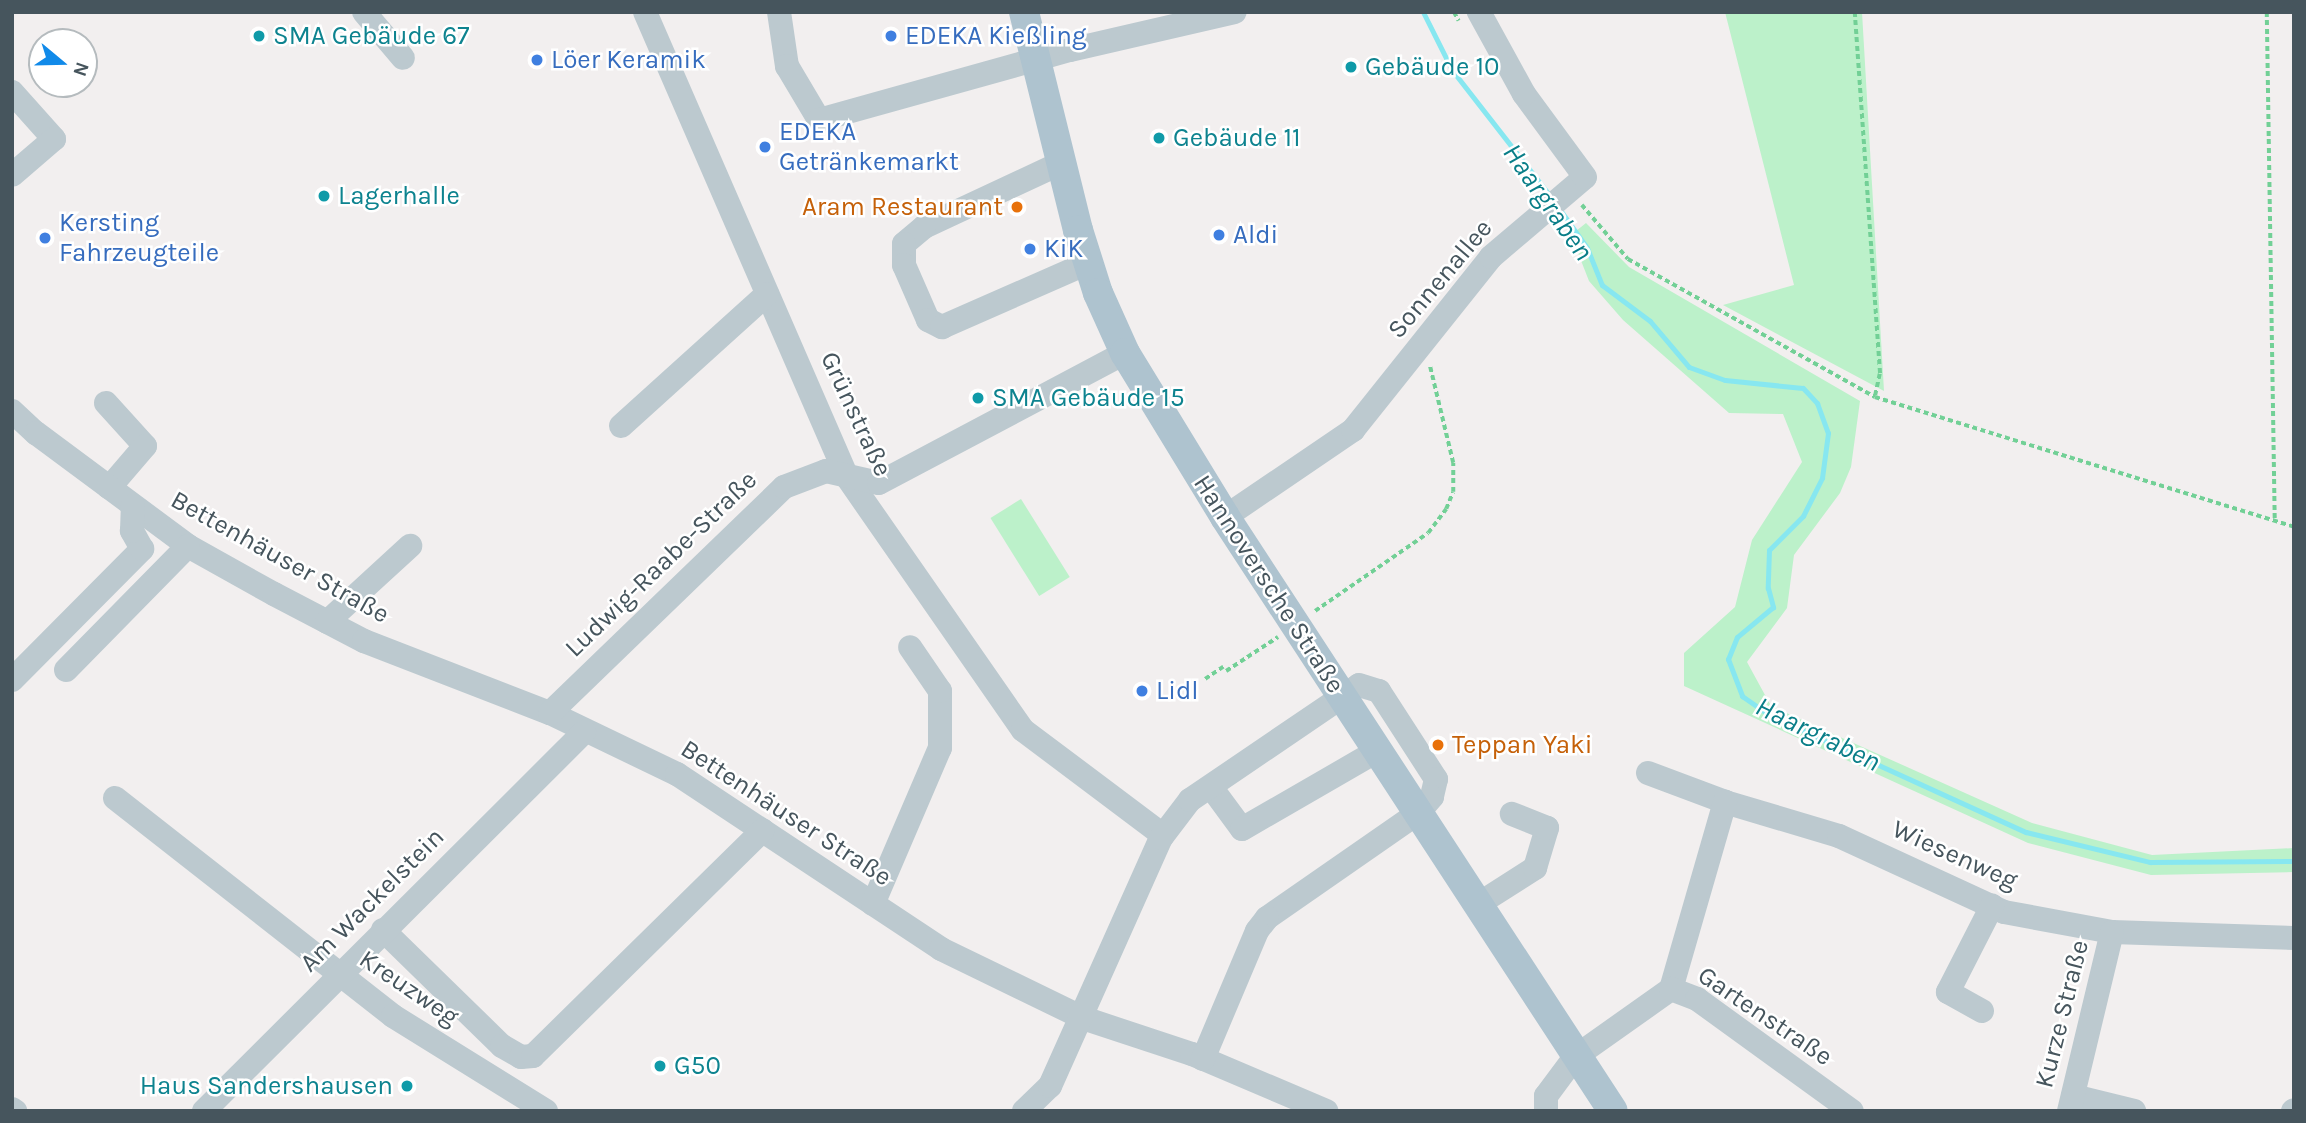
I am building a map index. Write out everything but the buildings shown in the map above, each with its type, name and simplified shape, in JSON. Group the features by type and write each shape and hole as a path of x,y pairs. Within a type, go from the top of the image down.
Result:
{"main road":[{"name":"Hannoversche Straße","path":"1024,12 1088,263 1125,353 1225,517 1575,1057 1602,1107"}],"street":[{"path":"364,12 403,58"},
{"name":"Grünstraße","path":"645,12 847,477 1023,730 1163,835"},
{"path":"779,12 787,66 819,120 1037,63 1070,50 1225,13"},
{"path":"1479,12 1577,184"},
{"path":"12,92 54,139 12,175"},
{"path":"1061,163 924,227 904,244 904,265 928,320 942,327 1088,263"},
{"name":"Sonnenallee","path":"1225,517 1353,430 1492,257 1577,184"},
{"path":"621,426 767,294"},
{"name":"Ludwig-Raabe-Straße","path":"550,713 784,488 825,471 879,484 1125,353"},
{"path":"106,403 145,446 109,488"},
{"name":"Bettenhäuser Straße","path":"12,411 188,546 327,622 449,677 550,713 584,732 677,774 941,949 1083,1018 1203,1059 1326,1111"},
{"path":"12,680 142,550 132,531 134,506"},
{"path":"66,670 188,546"},
{"path":"327,622 410,546"},
{"path":"873,904 940,748 940,691 910,647"},
{"path":"1024,1111 1050,1086 1083,1018 1130,902 1163,835 1191,800 1359,685 1380,691 1436,779 1432,797 1418,813 1267,918 1256,931 1203,1059"},
{"name":"Am Wackelstein","path":"204,1111 584,732"},
{"path":"1211,787 1242,830 1377,751"},
{"name":"Wiesenweg","path":"1648,774 1725,802 1839,836 1992,906 2112,932 2294,938"},
{"name":"Kreuzweg","path":"116,798 393,1016 546,1111"},
{"path":"1671,989 1725,802"},
{"path":"1477,905 1535,868 1547,828 1512,814"},
{"path":"383,930 502,1046 521,1057 533,1056 763,830"},
{"path":"1982,1011 1948,992 1992,906"},
{"name":"Kurze Straße","path":"2071,1103 2112,932"},
{"name":"Gartenstraße","path":"1546,1111 1546,1096 1575,1057 1671,989 1697,999 1853,1111"},
{"path":"2071,1103 2134,1111"}],"path":[{"path":"1855,12 1880,374 1875,397"},
{"path":"2267,12 2274,521"},
{"path":"1577,184 1628,259 1875,397 2294,527"},
{"path":"1309,615 1428,533 1446,509 1453,492 1453,463 1433,374 1419,350"},
{"path":"1205,679 1283,635"}],"green space":[{"path":"1725,12 1862,12 1884,391 1723,305 1794,285"},
{"path":"1586,223 1629,267 1860,401 1851,467 1840,493 1794,555 1787,608 1747,662 1771,706 2032,823 2152,855 2294,848 2294,872 2151,875 2028,843 1684,686 1684,653 1735,607 1752,540 1802,462 1783,414 1729,413 1623,320 1589,281 1571,235"},
{"path":"1021,499 1070,577 1039,596 990,518"}],"waterway":[{"name":"Haargraben","path":"1423,12 1452,70 1550,196"},
{"name":"Haargraben","path":"1558,207 1587,248 1602,285 1650,321 1689,367 1725,380 1803,388 1817,403 1828,433 1822,478 1803,516 1769,550 1768,588 1773,607 1737,637 1728,659 1742,696 1771,716 2026,832 2150,862 2294,861"}],"place":[{"name":"SMA Gebäude 67","path":"259,36"},
{"name":"EDEKA Kießling","path":"891,36"},
{"name":"Löer Keramik","path":"537,60"},
{"name":"Gebäude 10","path":"1351,67"},
{"name":"Gebäude 11","path":"1159,138"},
{"name":"EDEKA Getränkemarkt","path":"765,147"},
{"name":"Lagerhalle","path":"324,196"},
{"name":"Aram Restaurant","path":"1017,207"},
{"name":"Aldi","path":"1219,235"},
{"name":"Kersting Fahrzeugteile","path":"45,238"},
{"name":"KiK","path":"1030,249"},
{"name":"SMA Gebäude 15","path":"978,398"},
{"name":"Lidl","path":"1142,691"},
{"name":"Teppan Yaki","path":"1438,745"},
{"name":"G50","path":"660,1066"},
{"name":"Haus Sandershausen","path":"407,1086"}]}
